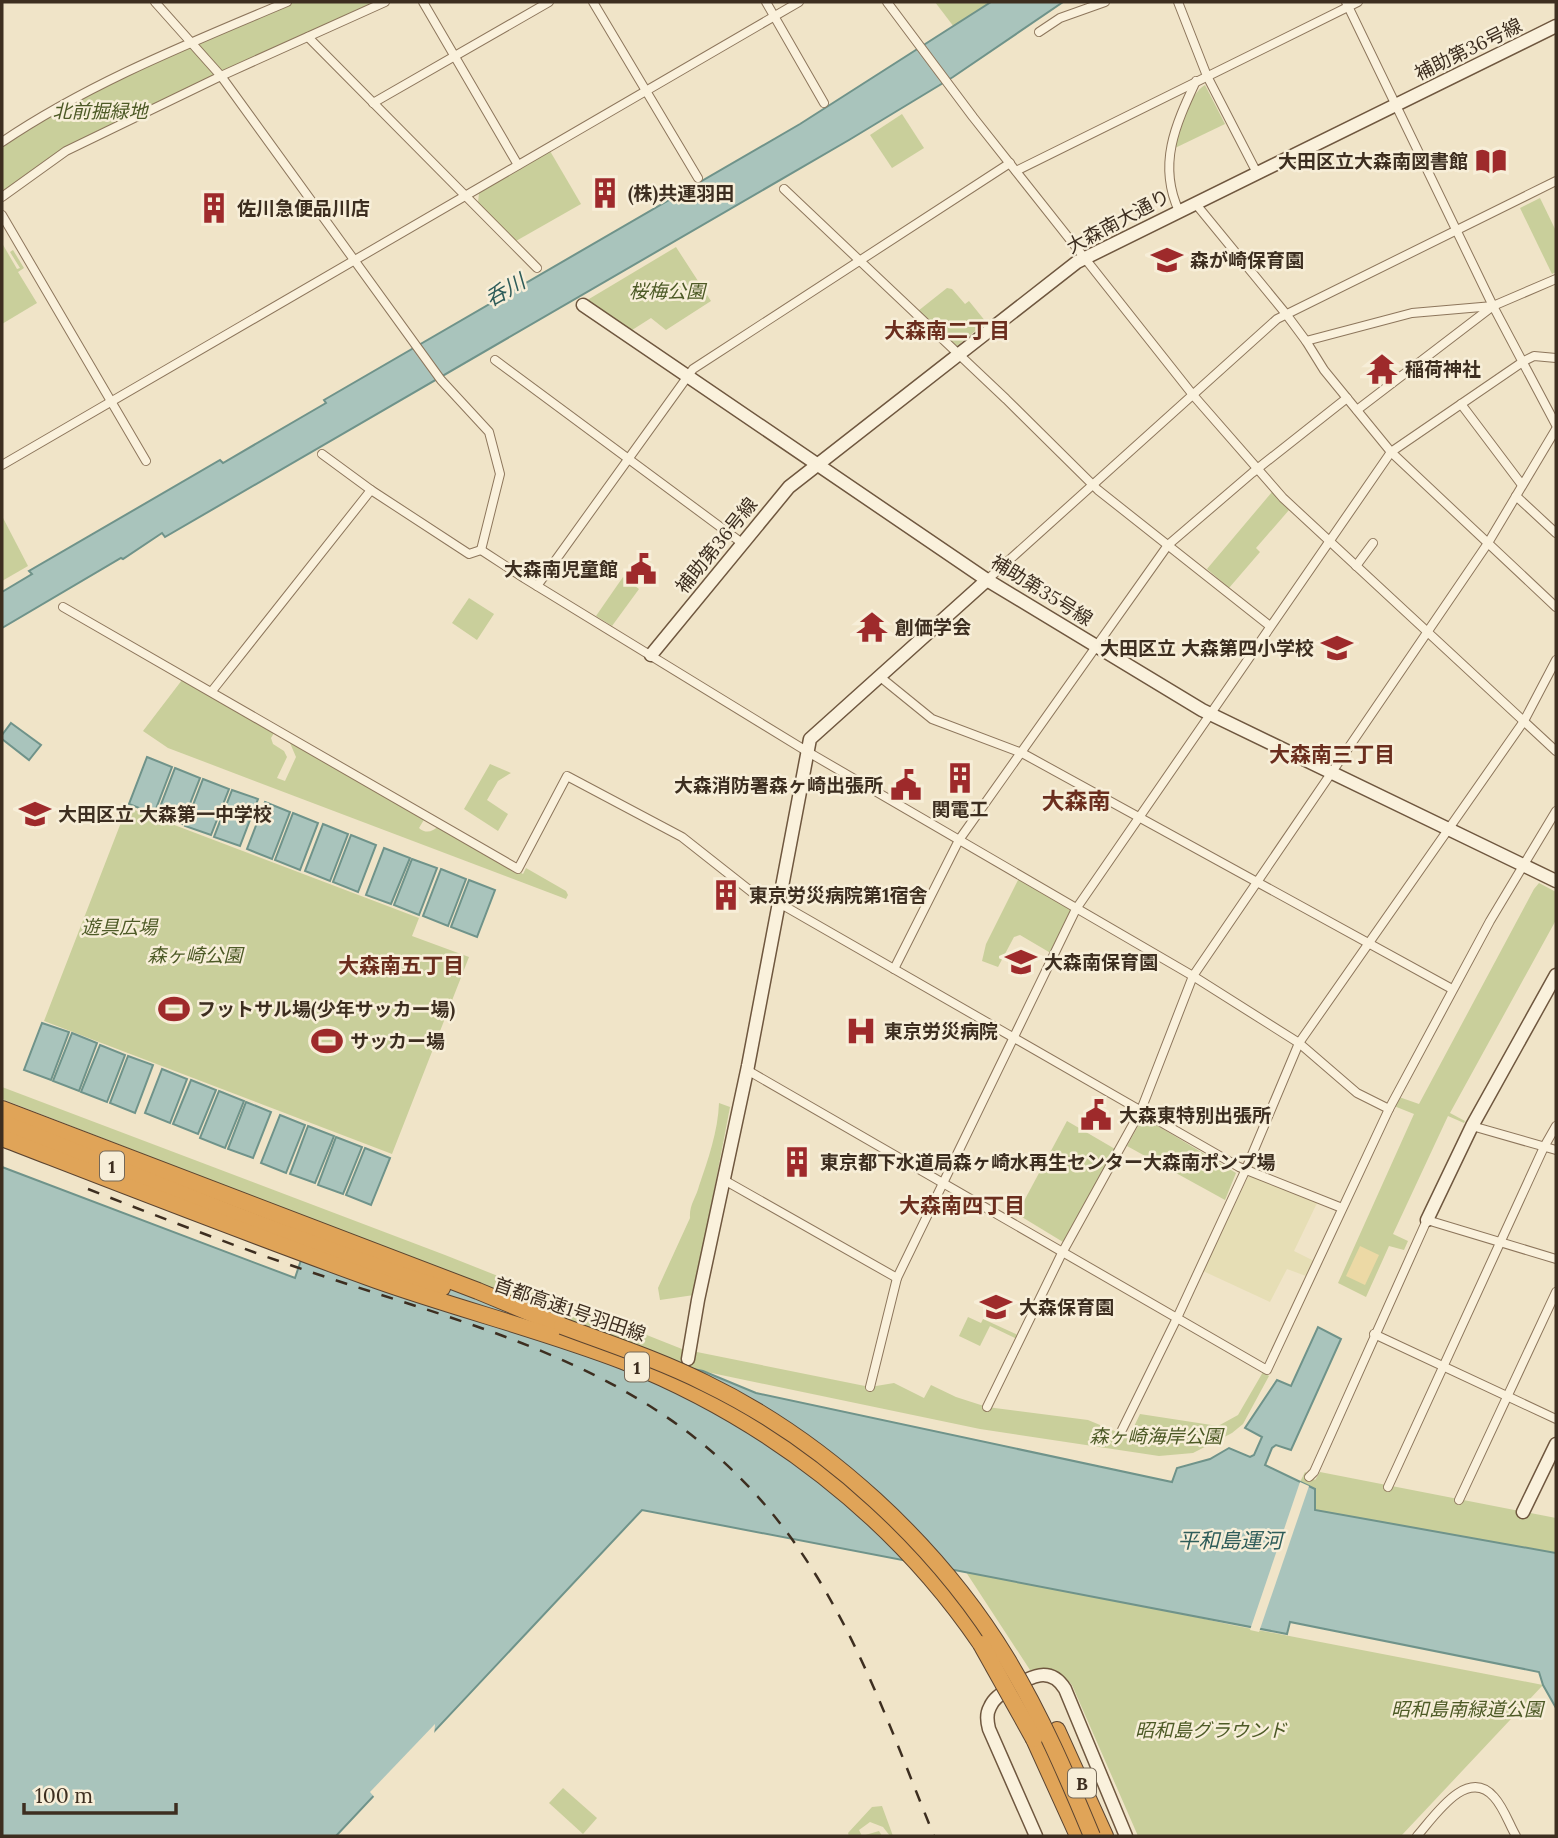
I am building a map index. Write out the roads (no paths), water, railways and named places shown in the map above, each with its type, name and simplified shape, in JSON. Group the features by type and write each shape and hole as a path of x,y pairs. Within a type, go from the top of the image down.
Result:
{"highway":[{"name":"首都高速1号羽田線","path":"3,1124 381,1281 622,1361 691,1391 736,1416 835,1486 883,1528 921,1567 981,1644 1034,1740 1078,1836"},
{"path":"3,1124 478,1291 562,1326"},
{"name":"首都高速1号羽田線","path":"216,1214 562,1326 667,1365 744,1404 815,1452 876,1501 903,1527 956,1588 1006,1657 1052,1745 1092,1836"},
{"name":"B","path":"1006,1657 1057,1730 1105,1836"},
{"name":"B","path":"1034,1740 1068,1836"}],"street":[{"path":"155,2 220,76 441,380 489,432 500,470 481,550"},
{"path":"2,142 40,117 191,42 286,2"},
{"path":"2,197 66,152 220,76 385,2"},
{"path":"423,2 518,165"},
{"path":"373,103 550,2"},
{"path":"593,2 698,178"},
{"path":"766,2 824,103"},
{"path":"2,465 799,2"},
{"path":"887,2 947,83 1193,395 1257,469 1283,498 1556,751"},
{"path":"1040,32 1060,18 1105,2"},
{"path":"1178,2 1208,76 1257,173"},
{"path":"1016,171 1347,4 1358,2"},
{"path":"987,1407 1062,1253 1141,1110 1194,976 1488,543 1556,425 1493,306 1347,4"},
{"name":"補助第36号線","path":"1397,105 1556,26"},
{"path":"308,37 537,268"},
{"path":"1179,211 1171,190 1169,153 1175,128 1196,81"},
{"name":"大森南大通り","path":"818,466 1085,257 1397,105"},
{"path":"537,586 687,377 700,364 1010,163"},
{"path":"688,1359 810,739 1286,314 1556,181"},
{"path":"784,189 1093,485 1270,626"},
{"path":"1195,203 1286,314 1324,370 1391,452 1556,607"},
{"path":"2,215 146,461"},
{"path":"1357,410 1493,306 1556,279"},
{"name":"補助第35号線","path":"583,305 987,580 1211,715 1556,881"},
{"path":"1306,341 1412,313 1493,306"},
{"path":"870,1387 897,1278 1076,909 1391,452 1524,361 1534,356 1556,358"},
{"path":"495,360 742,543"},
{"path":"894,969 959,840 1168,545 1257,469 1347,398"},
{"path":"1461,404 1522,485"},
{"path":"322,454 371,490 469,554 481,550"},
{"name":"補助第36号線","path":"651,655 789,488 818,466"},
{"path":"212,691 371,490"},
{"path":"1516,496 1556,533"},
{"path":"1356,566 1373,543"},
{"path":"481,550 808,752 1194,976 1299,1043 1357,1093 1389,1109"},
{"path":"63,607 519,869 567,776 682,837 753,893 778,903 1246,1169 1342,1208"},
{"path":"1119,1436 1246,1169 1299,1043 1524,721 1556,660"},
{"path":"879,676 932,719 1021,753 1452,989"},
{"path":"747,1070 1268,1370 1389,1109 1452,989 1556,811"},
{"path":"1309,1477 1314,1472 1374,1334 1472,1126 1556,975"},
{"path":"1472,1126 1556,1150"},
{"path":"1388,1488 1556,1126"},
{"path":"724,1180 897,1278"},
{"path":"1427,1220 1556,1259"},
{"path":"1459,1500 1556,1292"},
{"path":"1374,1334 1556,1419"},
{"path":"1523,1512 1556,1444"},
{"path":"1036,1836 989,1729 987,1718 990,1704 997,1696 1041,1674 1056,1678 1065,1689 1126,1836"},
{"path":"1417,1836 1461,1790 1472,1787 1487,1790 1497,1800 1516,1836"}],"water":[{"path":"991,2 1063,2 953,77 849,140 165,537 162,533 123,559 2,628 2,592 32,574 29,571 220,460 223,463 326,403 324,400 800,124"},
{"path":"11,723 41,745 29,760 2,739"},
{"path":"147,757 172,767 154,814 129,804"},
{"path":"175,768 200,778 182,824 157,815"},
{"path":"203,779 229,789 211,835 185,826"},
{"path":"232,790 258,799 240,846 214,837"},
{"path":"265,802 290,812 272,859 247,849"},
{"path":"293,813 318,823 300,870 275,860"},
{"path":"323,824 348,834 330,881 305,871"},
{"path":"351,835 376,845 358,892 333,882"},
{"path":"384,848 410,858 391,904 366,895"},
{"path":"412,859 437,868 419,915 394,905"},
{"path":"441,869 466,879 448,926 423,916"},
{"path":"469,880 495,890 477,937 451,927"},
{"path":"42,1023 69,1032 51,1080 24,1070"},
{"path":"72,1033 97,1043 79,1091 53,1081"},
{"path":"100,1045 125,1055 107,1102 81,1092"},
{"path":"128,1056 153,1065 135,1113 110,1103"},
{"path":"162,1069 187,1079 170,1123 145,1113"},
{"path":"191,1080 216,1090 198,1134 173,1124"},
{"path":"219,1091 244,1101 225,1148 200,1138"},
{"path":"246,1102 271,1112 253,1158 228,1149"},
{"path":"280,1115 305,1125 286,1173 261,1163"},
{"path":"308,1126 334,1136 315,1183 290,1174"},
{"path":"336,1137 362,1147 343,1194 318,1185"},
{"path":"365,1148 390,1158 371,1205 346,1195"},
{"name":"平和島運河","path":"2,1167 295,1278 314,1221 683,1367 703,1371 756,1393 1172,1482 1177,1468 1210,1459 1229,1448 1250,1457 1254,1455 1262,1437 1245,1428 1277,1380 1291,1386 1318,1327 1341,1339 1291,1450 1276,1445 1265,1465 1315,1489 1315,1510 1556,1553 1556,1708 1539,1672 1290,1622 1287,1634 642,1510 336,1836 2,1836"}],"railway":[{"path":"88,1189 296,1267 429,1310 558,1358 619,1388 677,1424 730,1468 779,1522 805,1558 849,1634 885,1714 934,1836"}],"place":[{"name":"大田区立大森南図書館","path":"1491,161"},
{"name":"(株)共運羽田","path":"605,193"},
{"name":"佐川急便品川店","path":"214,208"},
{"name":"森が崎保育園","path":"1167,260"},
{"name":"稲荷神社","path":"1382,369"},
{"name":"大森南児童館","path":"641,569"},
{"name":"創価学会","path":"872,627"},
{"name":"大田区立 大森第四小学校","path":"1337,648"},
{"name":"関電工","path":"960,778"},
{"name":"大森消防署森ヶ崎出張所","path":"906,785"},
{"name":"大田区立 大森第一中学校","path":"35,814"},
{"name":"東京労災病院第1宿舎","path":"726,895"},
{"name":"大森南保育園","path":"1021,962"},
{"name":"フットサル場(少年サッカー場)","path":"174,1009"},
{"name":"東京労災病院","path":"861,1031"},
{"name":"サッカー場","path":"327,1041"},
{"name":"大森東特別出張所","path":"1096,1115"},
{"name":"東京都下水道局森ヶ崎水再生センター大森南ポンプ場","path":"797,1162"},
{"name":"大森保育園","path":"996,1307"}],"district":[{"name":"大森南二丁目","path":"947,330"},
{"name":"大森南三丁目","path":"1332,754"},
{"name":"大森南","path":"1076,800"},
{"name":"大森南五丁目","path":"401,965"},
{"name":"大森南四丁目","path":"962,1205"}],"park label":[{"name":"北前掘緑地","path":"100,111"},
{"name":"桜梅公園","path":"667,291"},
{"name":"遊具広場","path":"119,927"},
{"name":"森ヶ崎公園","path":"195,955"},
{"name":"森ヶ崎海岸公園","path":"1156,1436"},
{"name":"昭和島南緑道公園","path":"1467,1709"},
{"name":"昭和島グラウンド","path":"1211,1730"}],"water label":[{"name":"呑川","path":"505,290"}]}
